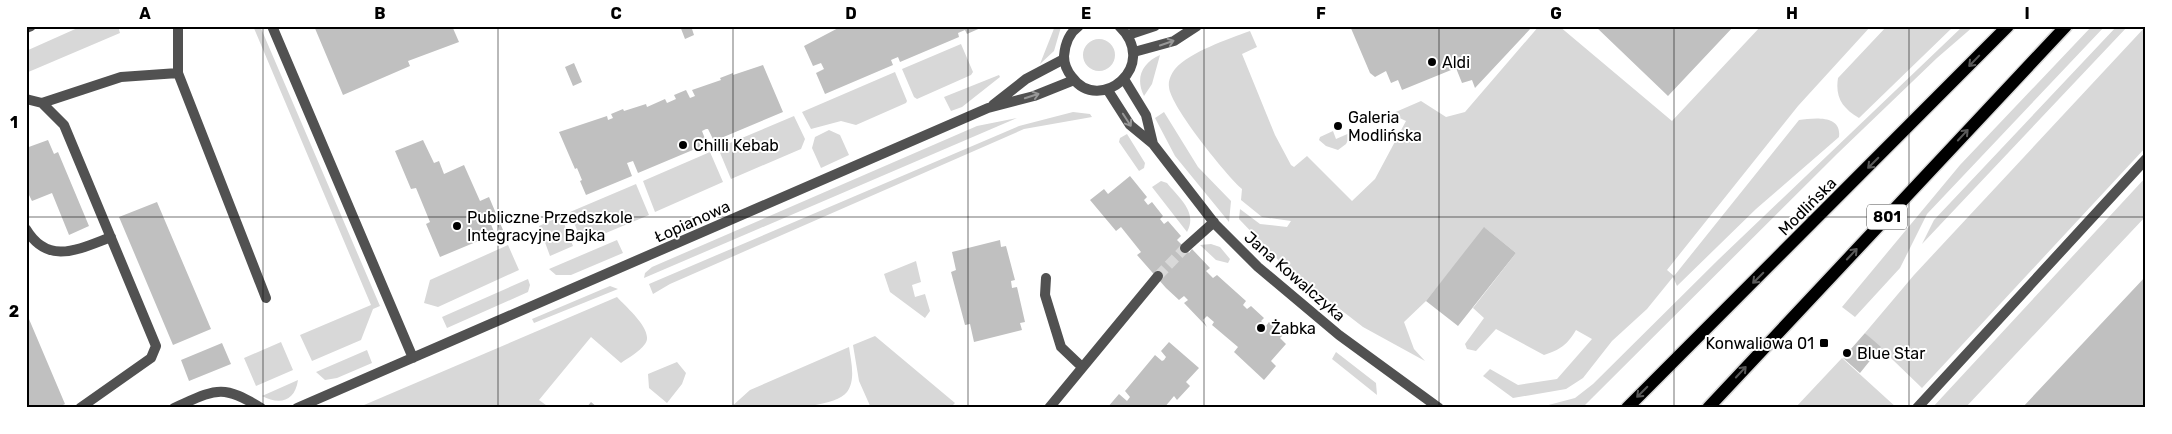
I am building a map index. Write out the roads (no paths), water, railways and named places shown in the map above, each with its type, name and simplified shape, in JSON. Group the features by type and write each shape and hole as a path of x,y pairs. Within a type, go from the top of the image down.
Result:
{"main road":[{"name":"Modlińska","path":"1627,408 2008,26"},
{"name":"801","path":"1708,408 2066,26"}],"street":[{"path":"26,28 31,26"},
{"path":"178,26 178,72 266,298"},
{"path":"272,26 413,358"},
{"path":"1076,27 1068,38 1064,60 1068,71 1074,80 1084,87 1107,90 1124,79 1130,71 1134,52 1128,35 1119,26"},
{"path":"1128,35 1154,26"},
{"path":"1134,52 1174,41 1197,26"},
{"name":"Łopianowa","path":"988,108 1026,80 1064,60"},
{"path":"42,103 121,77 178,72"},
{"name":"Jana Kowalczyka","path":"1124,79 1146,115 1153,144"},
{"name":"Łopianowa","path":"297,408 988,108 1034,96 1074,80"},
{"name":"Jana Kowalczyka","path":"1107,90 1130,126 1153,144 1214,222 1258,267 1332,329 1439,408"},
{"path":"26,99 42,103 64,125 156,346 151,358 80,408"},
{"path":"1917,408 2146,159"},
{"path":"1185,248 1214,222"},
{"path":"26,229 33,241 54,252 74,251 111,237"},
{"path":"1048,408 1158,276"},
{"path":"1046,278 1045,295 1061,347 1082,367"},
{"path":"174,408 212,391 227,391 238,394 261,408"}],"tunnel":[{"path":"1158,276 1185,248"}],"place":[{"name":"Aldi","path":"1432,62"},
{"name":"Galeria Modlińska","path":"1338,126"},
{"name":"Chilli Kebab","path":"683,145"},
{"name":"Publiczne Przedszkole Integracyjne Bajka","path":"457,226"},
{"name":"Żabka","path":"1261,328"},
{"name":"Konwaliowa 01","path":"1824,343"},
{"name":"Blue Star","path":"1847,353"}]}
